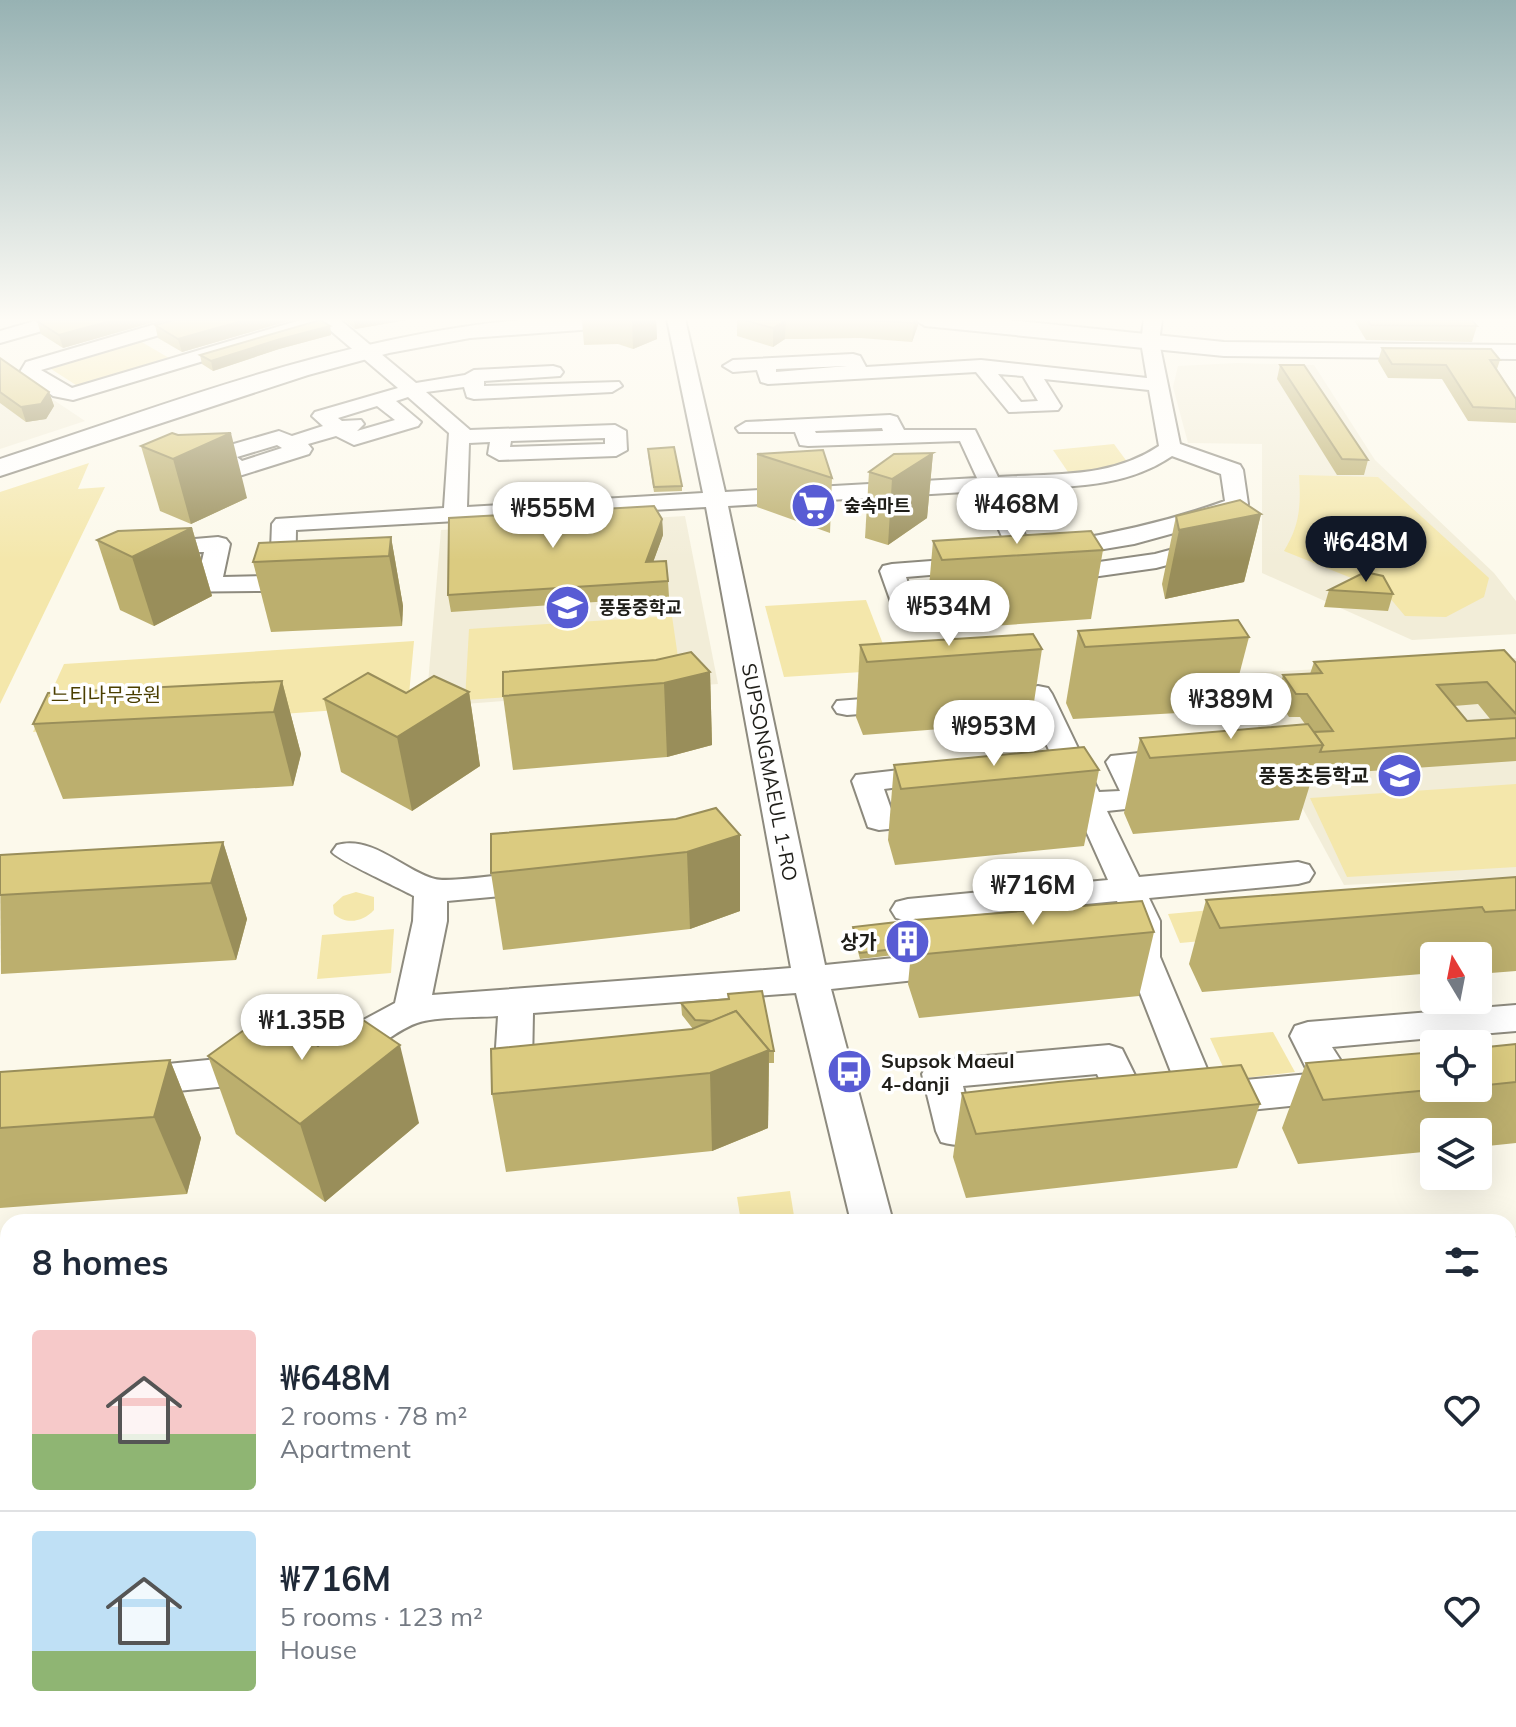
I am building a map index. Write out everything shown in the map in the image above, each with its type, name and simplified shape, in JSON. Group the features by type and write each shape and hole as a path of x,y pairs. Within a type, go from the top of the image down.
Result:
{"main road":[{"path":"0,468 209,400"}],"street":[{"path":"289,443 338,427 396,400"},
{"path":"422,400 460,431 455,515"},
{"name":"SUPSONGMAEUL 1-RO","path":"694,400 811,979 870,1214"},
{"path":"1009,400 1016,408 1051,406 1047,400"},
{"path":"1161,400 1170,448"},
{"path":"746,428 803,425 808,440 968,434 1032,575"},
{"path":"459,437 615,431 616,450 499,454 501,436"},
{"path":"282,579 284,524 1109,477 1146,464 1170,448 1232,461 1237,504 1134,537 1065,548 1081,572"},
{"path":"992,589 900,597 892,571 1032,575 1081,572 1156,561 1223,543 1188,522"},
{"path":"147,577 211,575 268,583 310,578"},
{"path":"1038,694 1143,921 1128,943 1143,957 1201,1100"},
{"path":"847,707 927,702"},
{"path":"1027,808 1139,799 1200,781 1193,757 1121,762 1139,799"},
{"path":"348,852 386,866 431,891 529,868 570,879"},
{"path":"105,1084 299,1064 359,1040 411,1010 811,979 989,931 1128,888 1298,873"},
{"path":"411,1010 430,921 431,891"},
{"path":"908,910 989,931"},
{"path":"516,1002 513,1079 557,1076"},
{"path":"1465,1030 1516,1018"},
{"path":"1334,1086 1308,1036 1420,1034"},
{"path":"1029,1122 955,1131 941,1074 1109,1059 1118,1112 1377,1082"}],"shaded area":[{"path":"0,400 53,400 85,421 0,449"},
{"path":"1176,400 1336,400 1375,460 1494,573 1516,601 1516,634 1412,640 1262,573 1262,444 1188,443"},
{"name":"풍동중학교","path":"685,516 718,684 426,707 441,530"},
{"name":"풍동초등학교","path":"1516,658 1516,877 1344,885 1230,674"}],"green space":[{"path":"1114,444 1128,463 1104,470 1068,472 1053,450"},
{"path":"89,463 78,489 105,487 0,704 0,492"},
{"path":"1299,475 1378,477 1489,578 1484,597 1446,617 1405,616 1384,591 1284,551 1298,514"},
{"path":"866,600 893,670 784,677 765,606"},
{"path":"672,616 682,685 465,700 469,629"},
{"name":"느티나무공원","path":"414,641 408,705 33,732 64,664"},
{"path":"1516,784 1516,867 1347,877 1310,798"},
{"path":"356,892 374,897 374,910 354,921 334,914 333,905 343,896"},
{"path":"1265,905 1281,934 1180,943 1168,914"},
{"path":"394,929 391,973 317,979 322,935"},
{"path":"1273,1032 1295,1072 1229,1080 1210,1038"},
{"path":"790,1191 794,1214 740,1214 737,1197"}],"building":[{"path":"11,400 44,400 41,404 21,407"},
{"path":"1303,400 1327,400 1368,460 1342,459"},
{"path":"1468,400 1516,400 1516,409 1473,407"},
{"path":"172,433 231,433 173,459 141,446"},
{"path":"674,447 682,486 654,487 648,449"},
{"path":"823,450 832,478 757,454"},
{"path":"933,453 892,479 869,472 894,454"},
{"path":"1240,500 1261,514 1179,530 1176,516"},
{"path":"654,506 662,519 646,562 666,561 668,581 448,595 449,518"},
{"path":"192,528 132,557 97,540 118,531"},
{"path":"1091,531 1103,550 942,560 933,541"},
{"path":"391,537 389,556 253,562 259,543"},
{"path":"1365,572 1383,576 1393,594 1329,590"},
{"path":"1238,620 1249,637 1085,647 1078,631"},
{"path":"1033,634 1042,649 867,662 860,645"},
{"path":"1504,650 1516,663 1516,714 1487,682 1437,685 1467,721 1516,718 1516,738 1320,752 1323,745 1314,732 1333,731 1307,694 1296,694 1283,675 1322,673 1314,662"},
{"path":"691,652 710,672 664,683 503,696 503,672 656,660"},
{"path":"368,673 406,693 434,676 469,692 397,737 324,699"},
{"path":"282,681 274,712 33,724 48,693"},
{"path":"1308,724 1323,745 1150,758 1140,738"},
{"path":"1084,747 1099,770 901,789 894,765"},
{"path":"716,808 740,835 687,852 491,873 491,834 676,819"},
{"path":"223,842 211,883 0,895 0,855"},
{"path":"1516,877 1516,910 1485,912 1482,907 1220,928 1206,900"},
{"path":"1142,901 1154,932 926,954 915,920"},
{"path":"915,920 912,947 860,953 853,927"},
{"path":"762,991 774,1051 768,1051 736,1011 713,1021 695,1020 681,1003 729,999 728,994"},
{"path":"736,1011 769,1050 710,1073 492,1094 491,1049 692,1029"},
{"path":"269,1012 318,1046 357,1016 400,1045 300,1124 208,1056"},
{"path":"1516,1044 1516,1082 1492,1085 1492,1047"},
{"path":"1420,1053 1420,1091 1323,1100 1306,1063"},
{"path":"170,1060 154,1117 0,1128 0,1072"},
{"path":"1241,1065 1260,1104 976,1134 962,1093 1058,1082"}],"place":[{"name":"숲속마트","path":"813,505"},
{"name":"풍동중학교","path":"568,607"},
{"name":"풍동초등학교","path":"1400,775"},
{"name":"상가","path":"908,941"},
{"name":"Supsok Maeul 4-danji","path":"850,1072"}]}
